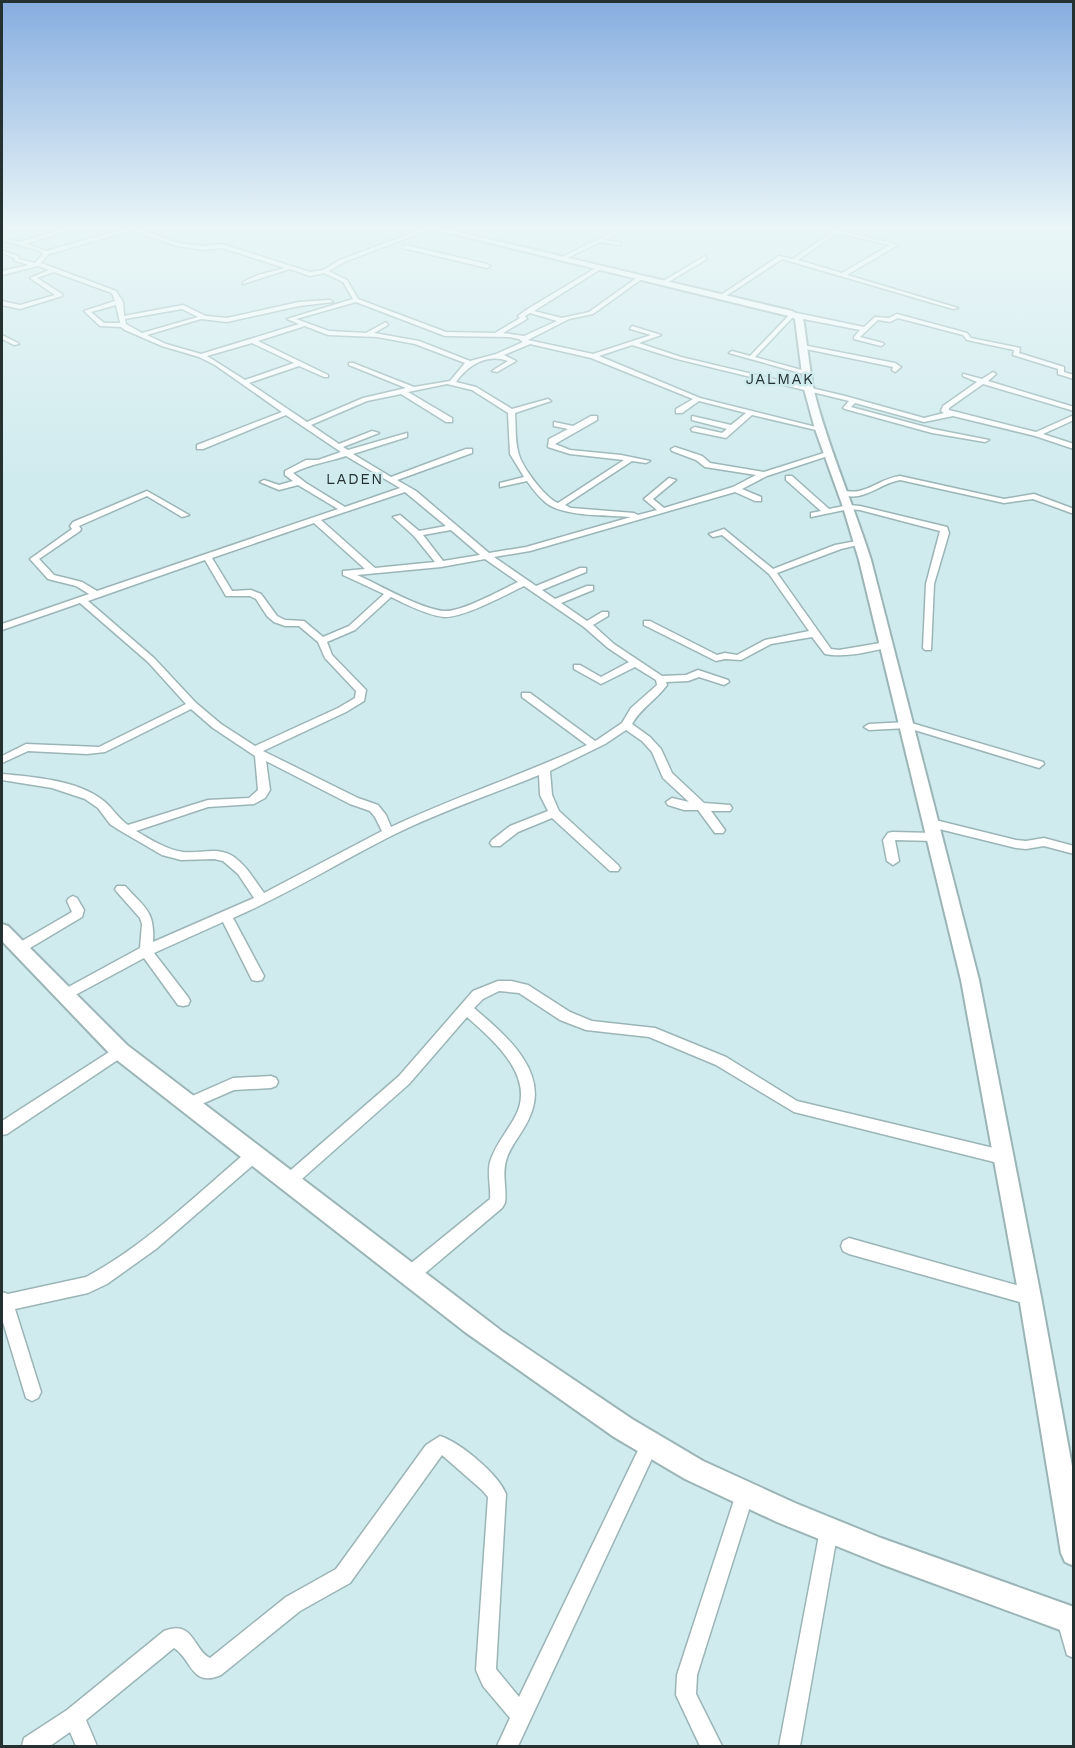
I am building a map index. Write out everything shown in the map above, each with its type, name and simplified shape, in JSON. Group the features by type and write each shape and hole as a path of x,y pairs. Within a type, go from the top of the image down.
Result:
{"main road":[{"path":"779,311 799,318 809,389 820,429 859,542 908,725 970,980 1030,1297 1074,1553"},
{"path":"2,931 120,1051 411,1274 446,1304 544,1376 650,1444 693,1469 745,1494 829,1530 1070,1620"}],"street":[{"path":"89,311 102,325 169,311"},
{"path":"121,311 123,321 142,335 164,345 201,356 337,447 420,498 488,557 587,625 634,663 660,679 688,678 698,673 724,682"},
{"path":"191,311 203,318"},
{"path":"142,335 203,318 227,320 271,311"},
{"path":"311,311 290,318 328,333 368,334 417,342 470,363"},
{"path":"384,311 445,334 514,335 593,356 698,399 820,429"},
{"path":"495,334 524,318 521,316 528,311 562,320"},
{"path":"452,382 470,363 498,355 562,320 595,311"},
{"path":"751,358 793,314 865,329"},
{"path":"880,344 856,338 878,318 890,320 895,316 940,326 965,334 969,339 1019,349 1015,354 1061,368 1060,373 1074,377"},
{"path":"201,356 303,324"},
{"path":"368,334 386,324"},
{"path":"593,356 658,335 632,328"},
{"path":"2,337 16,344"},
{"path":"222,340 233,346"},
{"path":"251,340 326,376"},
{"path":"634,344 924,420 933,420 949,414"},
{"path":"803,347 898,367 895,369"},
{"path":"732,353 807,373"},
{"path":"495,372 513,361 498,355"},
{"path":"243,383 300,363"},
{"path":"351,364 414,389"},
{"path":"993,374 945,407 945,411 949,414 1037,434 1074,447"},
{"path":"964,375 1074,409"},
{"path":"306,425 365,399 452,382 474,388 502,404 511,412 514,454 541,495 558,507 589,512 644,515"},
{"path":"774,391 783,384"},
{"path":"401,391 449,420"},
{"path":"679,411 698,399"},
{"path":"853,400 846,408 932,431 985,440"},
{"path":"511,412 549,401"},
{"path":"200,447 287,412"},
{"path":"695,429 723,436 752,412"},
{"path":"1037,434 1074,417"},
{"path":"594,418 551,442 551,445 573,452 601,453 646,461"},
{"path":"695,418 732,428"},
{"path":"557,424 574,429"},
{"path":"337,447 375,433"},
{"path":"345,510 298,482 288,472 309,462 404,435"},
{"path":"675,449 699,458 708,465 764,474"},
{"path":"389,480 469,451"},
{"path":"525,582 475,606 445,614 418,606 346,574 488,557 560,541 644,515 704,500 736,489 764,474 830,454"},
{"path":"558,507 592,487 631,459"},
{"path":"504,485 528,478"},
{"path":"789,478 827,512"},
{"path":"814,515 827,512 846,500 891,479 900,478 1004,501 1034,496 1074,512"},
{"path":"662,510 648,499 672,480"},
{"path":"264,482 279,488 298,482"},
{"path":"2,627 405,489"},
{"path":"736,489 758,499"},
{"path":"97,595 79,584 51,577 34,559 77,529 74,526 76,524 147,493 185,515"},
{"path":"846,500 866,509 944,529 945,533 930,584 928,648"},
{"path":"397,517 417,534 441,564"},
{"path":"316,520 372,570"},
{"path":"417,534 452,527"},
{"path":"713,534 724,532 772,572 828,652 886,645"},
{"path":"772,572 838,547 859,542"},
{"path":"207,557 228,593 251,593 258,596 279,622 286,625 301,623 322,641 328,656 361,690 360,699 342,710 257,752"},
{"path":"535,590 583,570"},
{"path":"552,603 590,588"},
{"path":"322,641 352,628 389,594"},
{"path":"82,600 151,660 192,705 257,752 348,798 374,808 380,815 388,833"},
{"path":"587,625 605,614"},
{"path":"647,623 716,658 725,656 738,658 775,640 816,633"},
{"path":"577,667 601,681 634,663"},
{"path":"66,995 146,951 262,900 388,833 427,815 544,769 594,745 626,725 635,710 660,688 660,679"},
{"path":"526,695 594,745"},
{"path":"2,760 26,747 101,750 192,705"},
{"path":"626,725 652,745 667,775 702,808 718,830"},
{"path":"869,727 908,725 1039,764"},
{"path":"128,829 214,803 242,803 263,795 257,752"},
{"path":"544,769 546,795 554,813 614,868"},
{"path":"2,777 79,793 99,803 116,823 157,847 187,859 212,854 227,858 234,863 262,900"},
{"path":"672,802 684,806 726,808"},
{"path":"496,843 514,829 554,813"},
{"path":"893,861 889,840 892,836 933,830 1021,845 1044,842 1074,850"},
{"path":"121,889 148,924 146,951 183,1001"},
{"path":"20,948 78,914 73,901"},
{"path":"226,916 257,976"},
{"path":"289,1180 404,1080 430,1053 478,995 490,988 511,986 523,989 577,1021 591,1026 650,1032 721,1061 794,1106 1002,1156"},
{"path":"411,1274 497,1203 498,1161 526,1108 528,1095 523,1074 510,1048 465,1008"},
{"path":"2,1129 120,1051"},
{"path":"188,1104 233,1084 271,1082"},
{"path":"32,1392 3,1301 88,1285 101,1278 150,1244 254,1155"},
{"path":"849,1246 1030,1297"},
{"path":"507,1746 650,1444"},
{"path":"32,1746 74,1718 171,1638 176,1637 184,1641 204,1668 214,1668 293,1604 338,1580 414,1474 432,1451 441,1445 489,1483 497,1494 486,1670 490,1679 522,1716"},
{"path":"711,1746 686,1695 687,1675 745,1494"},
{"path":"789,1746 829,1530"},
{"path":"1070,1620 1074,1648"},
{"path":"74,1718 87,1746"}],"district":[{"name":"JALMAK","path":"780,379"},
{"name":"LADEN","path":"355,479"}]}
